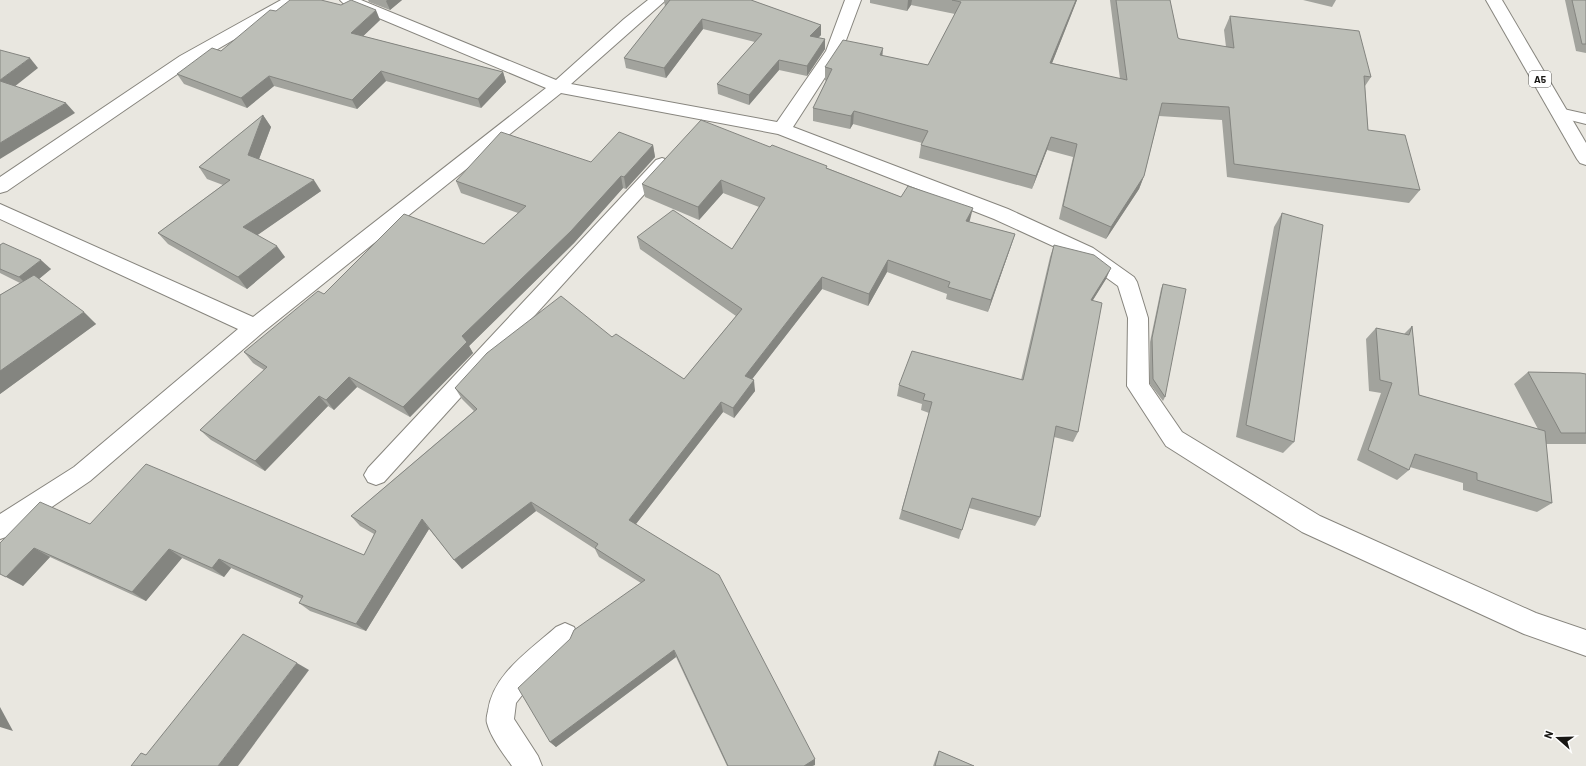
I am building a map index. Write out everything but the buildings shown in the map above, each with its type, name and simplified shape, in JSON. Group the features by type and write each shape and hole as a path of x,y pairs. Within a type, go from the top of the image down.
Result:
{"main road":[{"path":"0,186 186,60 292,0"},
{"path":"348,0 558,87 782,129 1001,214 1086,253 1127,282 1138,318 1138,386 1174,439 1311,524 1533,625 1586,642"},
{"path":"0,528 82,474 255,327 558,87 630,22 658,0"},
{"name":"A5","path":"1494,0 1586,159"},
{"path":"782,129 834,51 848,2"},
{"path":"691,133 707,115"},
{"path":"376,475 675,150"},
{"path":"0,211 255,327"},
{"path":"528,766 500,722 503,699 513,684 565,636"}],"lane":[{"path":"1559,113 1586,119"}]}
